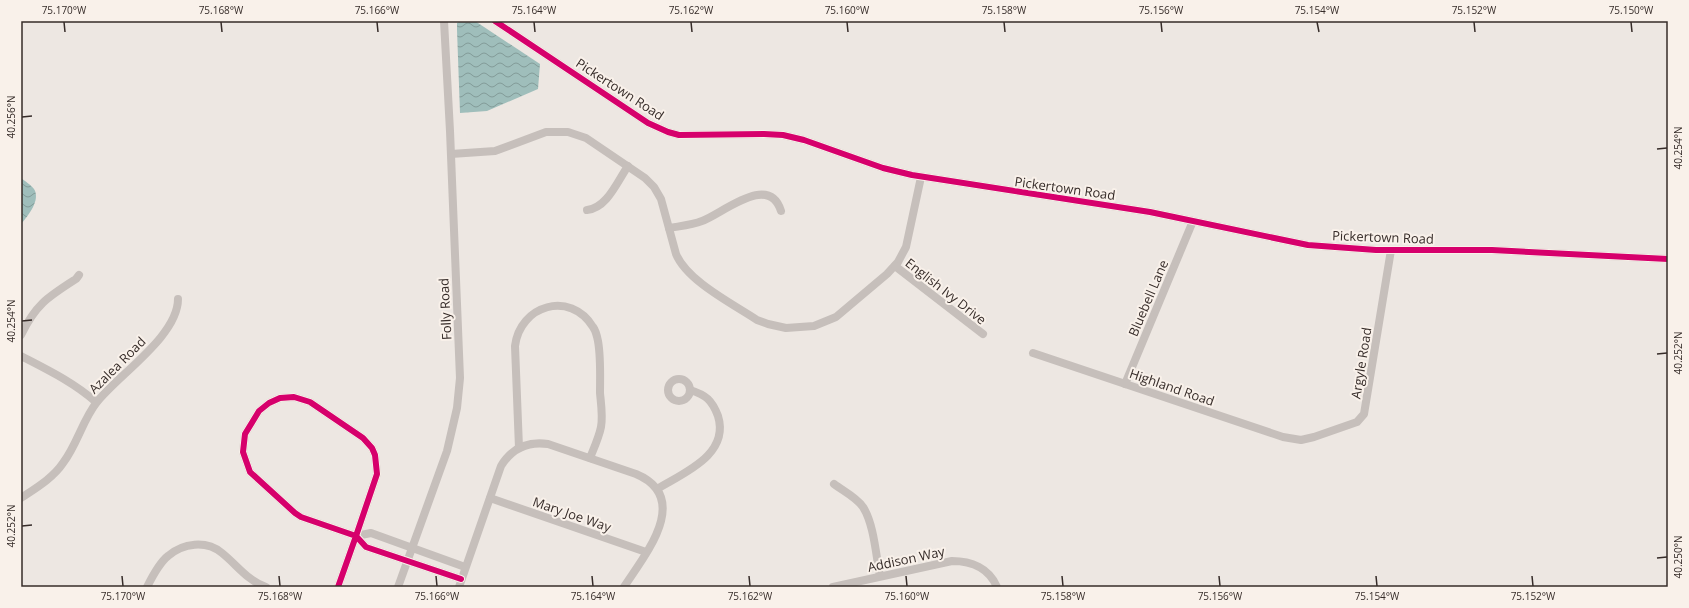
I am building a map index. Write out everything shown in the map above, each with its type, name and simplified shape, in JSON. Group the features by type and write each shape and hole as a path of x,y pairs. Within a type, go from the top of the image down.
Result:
{"street":[{"name":"Folly Road","path":"398,587 447,451 452,434 459,393 459,355 451,154 444,21"},
{"name":"Pickertown Road","path":"495,21 648,123 668,132 690,135 783,135 804,140 882,168 921,177 1115,205 1308,245 1391,250 1492,250 1668,259"},
{"path":"451,154 495,151 546,132 560,131 586,138 644,178 658,192 678,260 690,275 757,320 775,326 806,327 836,317 895,266 906,247 921,177"},
{"path":"587,210 597,208 603,203 628,166"},
{"path":"669,228 702,221 751,196 759,195 773,198 780,207 781,211"},
{"name":"Bluebell Lane","path":"1125,384 1193,221"},
{"name":"Argyle Road","path":"1304,439 1357,422 1364,414 1391,250"},
{"name":"English Ivy Drive","path":"895,266 982,334"},
{"path":"21,335 30,317 41,304 76,279 79,275"},
{"name":"Azalea Road","path":"21,498 48,479 64,462 96,402 157,342 176,313 178,299"},
{"path":"519,448 515,346 516,338 522,325 534,313 548,308 562,306 576,310 585,317 594,328 598,342 601,424 590,458"},
{"name":"Highland Road","path":"1033,353 1283,437 1304,439"},
{"path":"21,356 59,375 84,391 96,402"},
{"path":"657,489 705,459 717,442 720,425 716,410 704,395 690,390"},
{"path":"338,587 356,536 377,474 377,462 372,448 363,438 310,402 294,397 280,398 269,403 259,411 245,434 243,452 250,472 301,517 356,536 366,547 407,561 460,583 501,466 511,453 519,448 531,443 539,443 640,475 648,480 657,489 662,504 663,519 659,531 624,587"},
{"path":"834,484 854,498 863,507 870,523 880,576"},
{"name":"Mary Joe Way","path":"490,498 646,552"},
{"path":"356,536 371,533 465,567"},
{"path":"147,587 166,557 178,549 196,544 217,550 252,580 266,587"},
{"name":"Addison Way","path":"833,587 952,561 960,561 978,566 990,575 997,587"}],"water":[{"path":"461,21 475,21 540,64 538,89 487,111 460,113 457,23"},
{"path":"21,178 34,189 36,198 33,208 21,224"}],"cycle path":[{"path":"495,21 648,123 679,135 783,135 804,140 883,168 912,175 1150,212 1308,245 1376,250 1492,250 1668,259"},
{"path":"338,587 356,536 377,474 375,455 372,448 363,438 310,402 294,397 280,398 269,403 259,411 245,434 243,452 250,472 301,517 356,536 366,547 461,579"}]}
